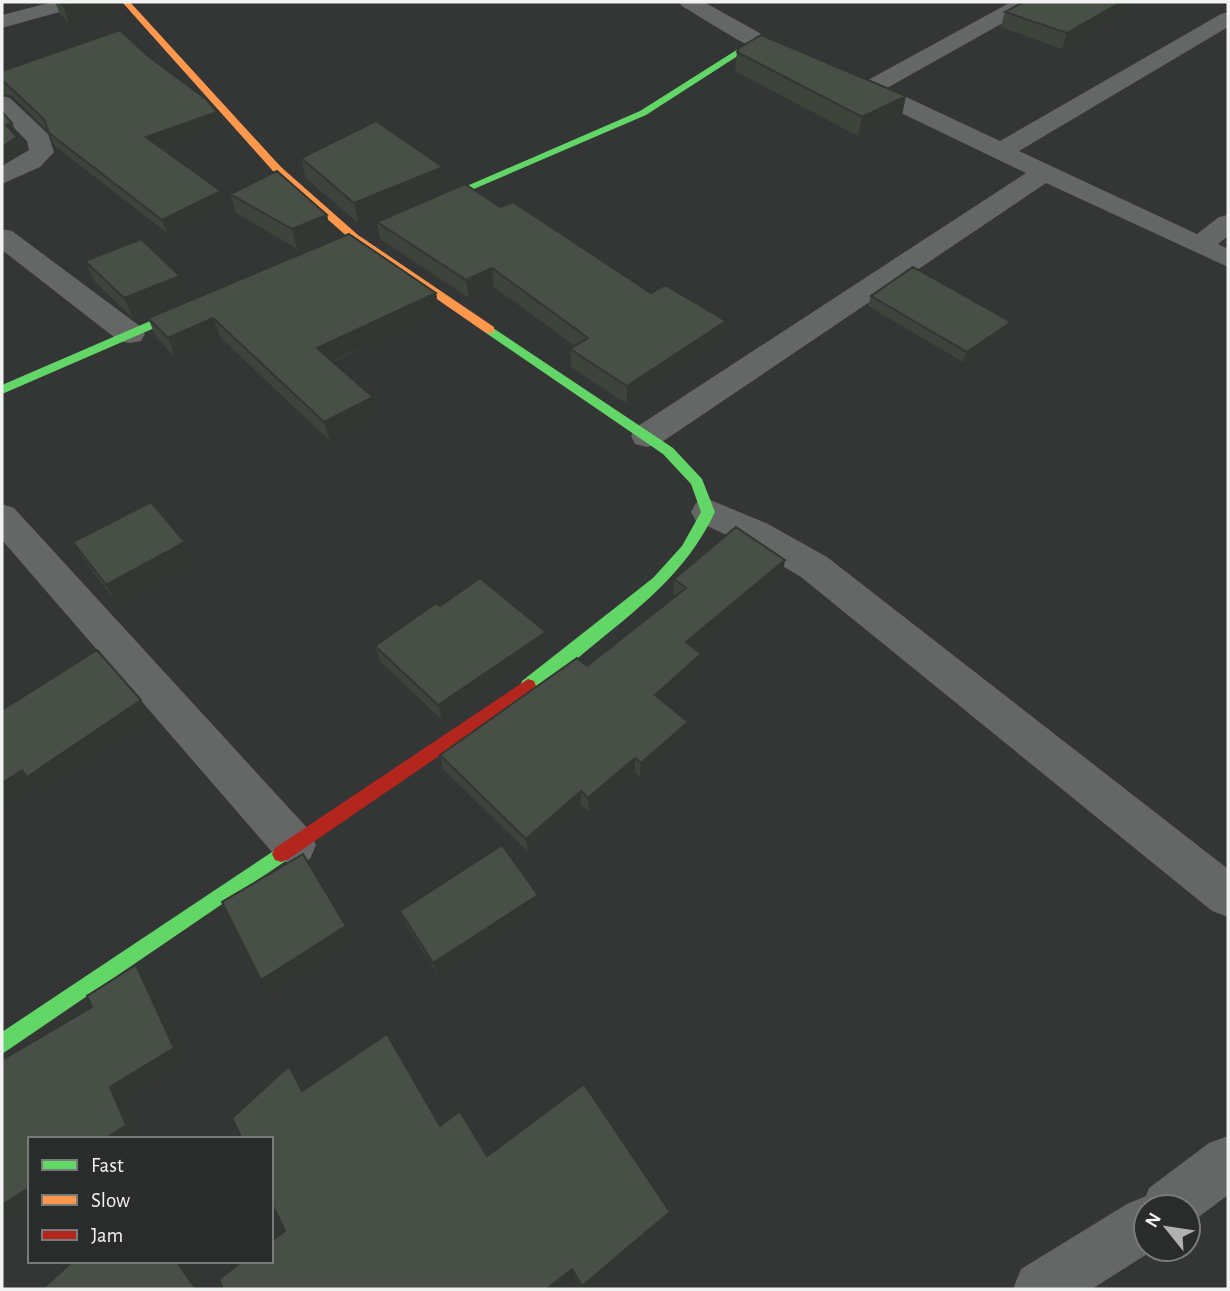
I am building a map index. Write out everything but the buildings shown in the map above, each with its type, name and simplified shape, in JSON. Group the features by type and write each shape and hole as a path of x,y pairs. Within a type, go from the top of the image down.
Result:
{"street":[{"path":"2,22 74,2"},
{"path":"2,1044 537,680 629,608 674,568 699,535 708,512 697,482 668,451 354,237 277,169 125,2"},
{"path":"689,2 757,41 870,88 1228,260"},
{"path":"870,88 1026,2"},
{"path":"1001,151 1228,18"},
{"path":"405,216 643,113 757,41"},
{"path":"2,103 39,139 42,152 31,162 2,176"},
{"path":"647,436 1045,172"},
{"path":"1199,245 1228,223"},
{"path":"2,237 130,334"},
{"path":"2,390 215,297"},
{"path":"708,512 755,533 814,567 1228,896"},
{"path":"2,517 294,845"},
{"path":"1187,1193 1228,1162"},
{"path":"1041,1289 1132,1232"}],"traffic: fast":[{"path":"421,208 643,113 757,41"},
{"path":"2,390 199,304"},
{"path":"490,330 668,451 697,482 708,512 687,550 659,582 528,686"},
{"path":"2,1044 281,854"}],"traffic: slow":[{"path":"126,2 277,169 354,237 490,330"}],"traffic: jam":[{"path":"281,854 528,686"}]}
